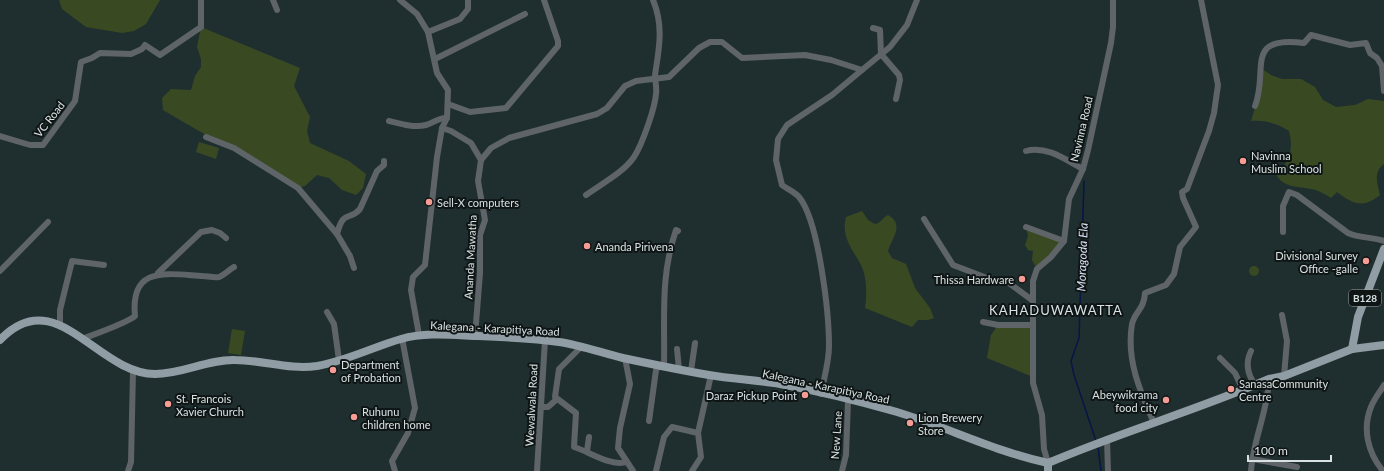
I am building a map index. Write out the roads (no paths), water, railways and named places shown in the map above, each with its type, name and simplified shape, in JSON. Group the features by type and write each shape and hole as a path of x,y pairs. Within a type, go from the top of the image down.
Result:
{"main road":[{"name":"B128","path":"1352,349 1358,317 1384,249"},
{"name":"Kalegana - Karapitiya Road","path":"1,336 23,322 38,319 60,324 132,371 154,374 188,370 210,362 234,360 295,368 318,366 402,338 419,334 545,340 678,369 781,384 897,412 1019,455 1048,467"},
{"path":"1048,467 1090,445 1154,423 1270,379 1284,376 1352,349 1384,345"}],"street":[{"name":"VC Road","path":"0,136 30,145 43,145 63,120 75,101 81,62 100,53 131,54 142,49 145,45 160,55 172,49 201,27 201,0"},
{"path":"274,0 277,10"},
{"path":"400,0 416,14 428,32 437,73 448,90 447,118 442,128 437,157 425,266 413,277 411,290 419,334"},
{"path":"428,32 460,19 468,9 468,0"},
{"path":"448,104 470,112 506,108 558,46 558,41 544,0"},
{"path":"586,195 627,165 635,156 654,109 656,92 655,78 661,42 660,26 653,0"},
{"path":"821,394 827,366 829,346 820,260 806,208 799,197 782,185 776,160 778,139 787,125 832,95 890,47 907,25 917,0"},
{"name":"Navinna Road","path":"1064,241 1069,199 1082,169 1088,150 1111,43 1114,11 1112,0"},
{"path":"1154,423 1133,371 1131,342 1132,323 1136,314 1141,310 1145,293 1166,285 1174,274 1180,246 1196,227 1183,198 1182,192 1187,189 1198,163 1214,113 1218,81 1201,0"},
{"path":"435,59 524,14"},
{"path":"873,28 880,30 881,54 899,75 900,80 896,99"},
{"path":"1255,106 1258,98 1259,67 1263,51 1269,46 1290,42 1304,43 1311,34 1350,45 1366,43 1370,53 1377,58 1382,66 1384,91"},
{"path":"442,128 451,130 471,143 481,160 491,148 509,138 597,114 607,108 625,86 655,78 668,77 673,74 699,48 710,42 722,42 742,58 805,55 862,70"},
{"path":"389,121 406,125 426,125 442,117 447,118"},
{"path":"206,137 234,148 298,188 337,234 350,256 354,268"},
{"path":"1026,151 1038,149 1052,153 1082,169"},
{"path":"337,234 341,221 347,215 357,212 360,209 377,171 384,166 384,160"},
{"name":"Ananda Mawatha","path":"475,336 480,273 480,235 485,220 478,181 481,160"},
{"path":"1283,232 1283,206 1289,192 1297,195 1348,233 1356,237 1364,236 1384,241"},
{"path":"924,218 954,266 995,281 1009,283 1032,300"},
{"path":"0,271 48,222"},
{"path":"1026,227 1064,241 1051,257 1037,269 1033,281 1033,383 1042,415 1044,449 1048,467"},
{"path":"82,339 120,323 130,321 135,316 134,302 140,285 144,279 158,273 201,232 212,230 220,233 226,238"},
{"path":"649,421 656,370 662,365 664,274 668,251 676,230 678,231"},
{"path":"60,324 60,310 72,261 104,265"},
{"path":"158,273 219,277 234,266"},
{"path":"327,312 334,324 339,360"},
{"path":"1282,315 1286,341 1284,376"},
{"path":"983,322 998,325 1033,325"},
{"path":"394,471 392,461 408,433 415,408 402,338"},
{"name":"Wewalwala Road","path":"537,471 545,340"},
{"path":"691,371 695,343"},
{"path":"581,347 559,369 555,397 576,413 574,448 587,451 607,460 622,463 627,462"},
{"path":"677,349 678,369"},
{"path":"1251,352 1248,365 1249,377 1255,385"},
{"path":"625,358 630,384 620,428 618,448 633,471"},
{"path":"1220,358 1235,373 1243,390"},
{"path":"128,471 132,462 132,371"},
{"path":"692,471 700,457 698,433 711,375"},
{"path":"1251,471 1252,459 1267,406 1270,379"},
{"path":"1383,471 1368,446 1367,427 1371,407 1384,385"},
{"path":"541,407 548,407 557,399"},
{"name":"New Lane","path":"842,471 846,455 848,400"},
{"path":"656,471 664,436 672,427 698,433"},
{"path":"587,451 589,436"},
{"path":"1105,440 1108,471"},
{"path":"1252,459 1296,467"},
{"path":"1377,463 1384,461"}],"waterway":[{"name":"Moragoda Ela","path":"1084,181 1079,338 1071,361 1074,375 1096,441"},
{"name":"Moragoda Ela","path":"1098,447 1101,471"}],"place":[{"name":"Navinna Muslim School","path":"1243,161"},
{"name":"Sell-X computers","path":"429,202"},
{"name":"Ananda Pirivena","path":"587,246"},
{"name":"Divisional Survey Office -galle","path":"1366,261"},
{"name":"Thissa Hardware","path":"1022,279"},
{"name":"Department of Probation","path":"333,370"},
{"name":"SanasaCommunity Centre","path":"1231,389"},
{"name":"Daraz Pickup Point","path":"805,395"},
{"name":"Abeywikrama food city","path":"1166,400"},
{"name":"St. Francois Xavier Church","path":"168,404"},
{"name":"Ruhunu children home","path":"354,417"},
{"name":"Lion Brewery Store","path":"910,423"}],"district":[{"name":"KAHADUWAWATTA","path":"1056,310"}]}
